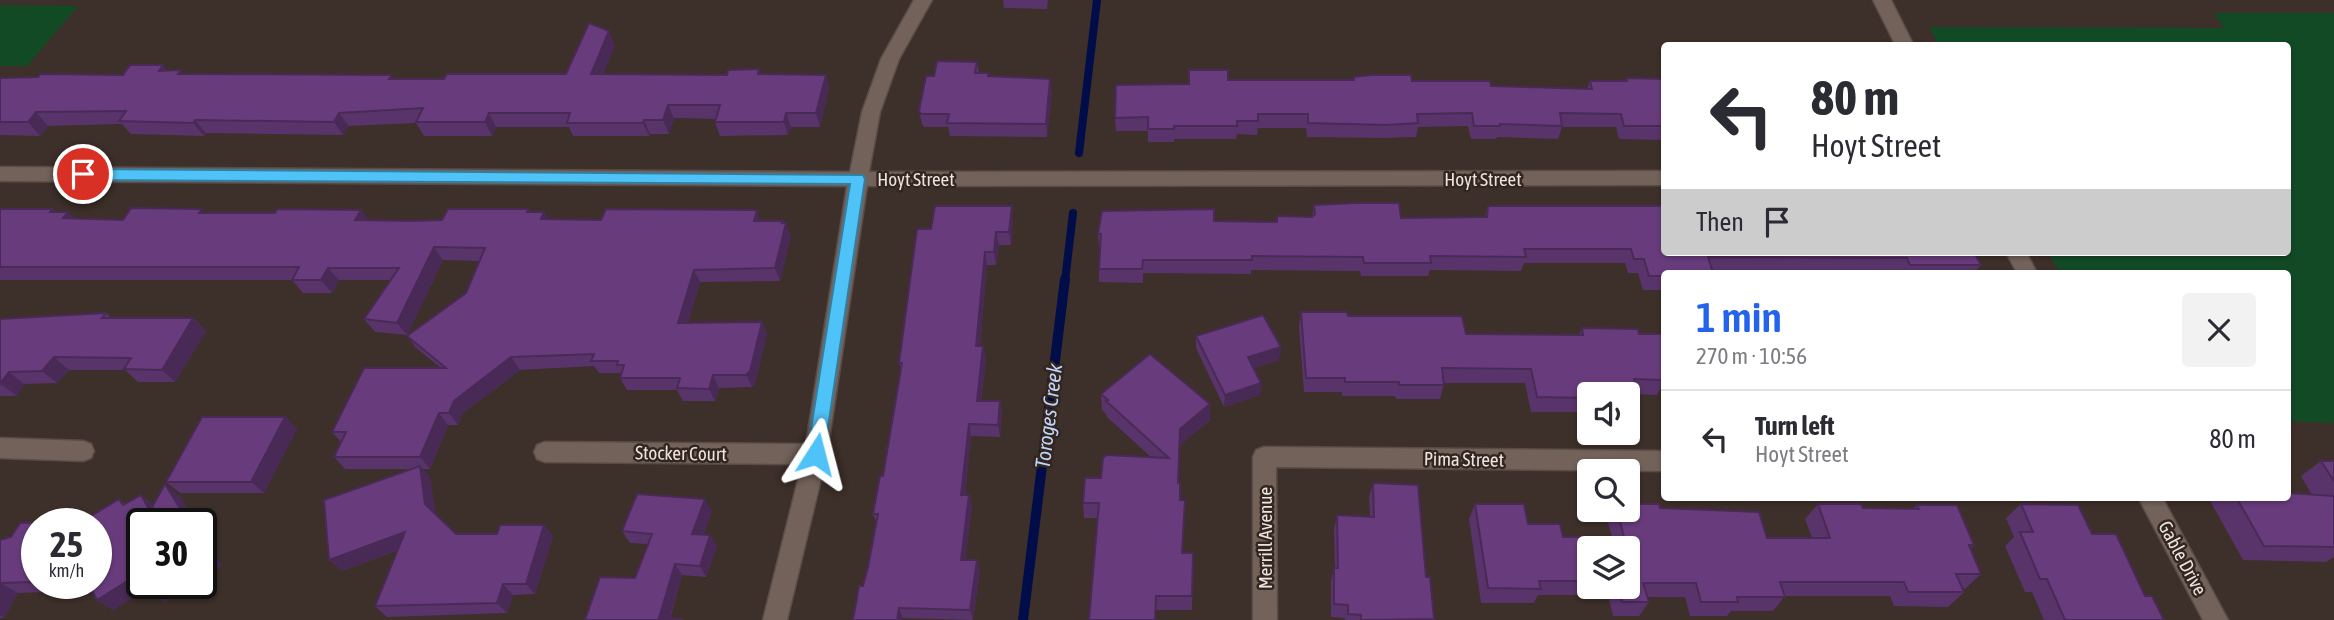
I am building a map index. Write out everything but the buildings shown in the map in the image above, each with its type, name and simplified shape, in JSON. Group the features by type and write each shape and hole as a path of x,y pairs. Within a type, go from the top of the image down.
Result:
{"street":[{"path":"775,620 816,454 858,179 871,112 890,59 923,0"},
{"path":"1882,0 1903,42"},
{"name":"Hoyt Street","path":"0,174 858,179 1661,178"},
{"path":"0,448 83,451"},
{"name":"Stocker Court","path":"545,452 816,454"},
{"name":"Pima Street","path":"1264,457 1661,461"},
{"name":"Merrill Avenue","path":"1264,457 1265,620"},
{"name":"Gable Drive","path":"2152,501 2216,620"}],"green space":[{"path":"0,5 78,6 27,66 0,66"},
{"path":"2214,13 2334,13 2334,423 2291,421 2291,270 2058,270 2050,256 2291,256 2291,42 1937,42 1929,27 2224,28"}],"waterway":[{"name":"Toroges Creek","path":"1079,153 1097,0"},
{"name":"Toroges Creek","path":"1065,281 1073,213"},
{"name":"Toroges Creek","path":"1023,620 1065,279"}],"route":[{"path":"83,174 858,179 816,454"}]}
